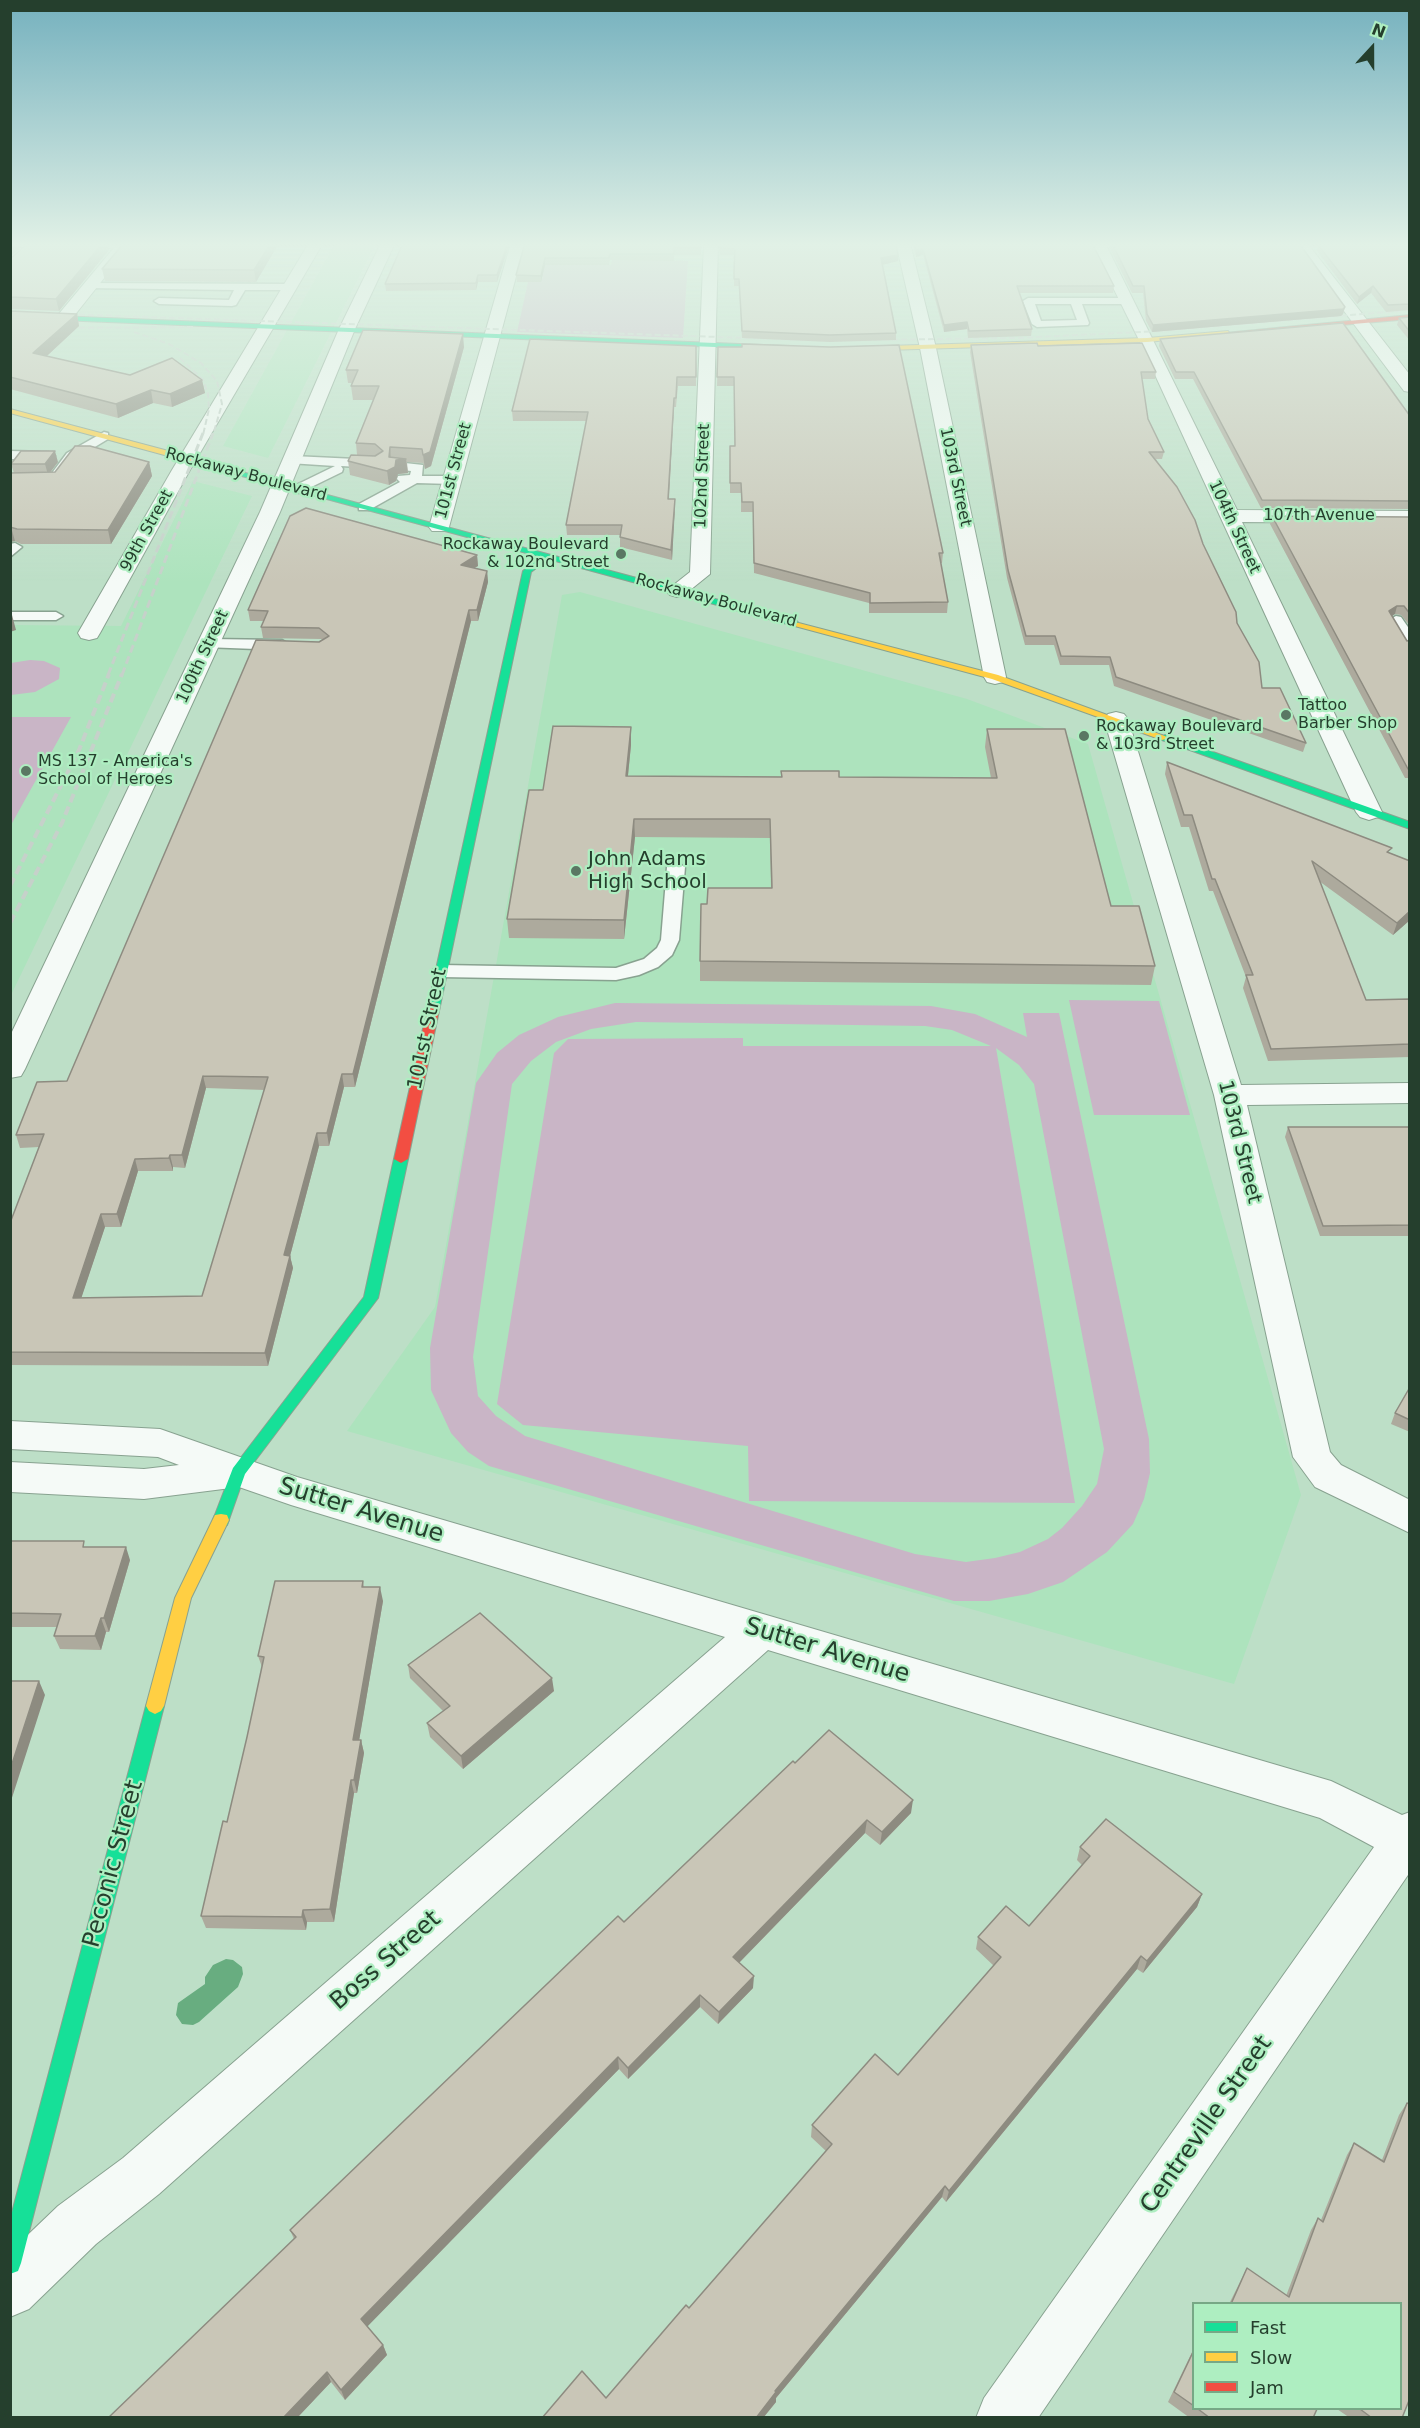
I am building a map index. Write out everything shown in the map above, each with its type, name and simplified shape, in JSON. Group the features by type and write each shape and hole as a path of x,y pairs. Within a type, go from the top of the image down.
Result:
{"street":[{"name":"99th Street","path":"89,633 249,356"},
{"name":"100th Street","path":"10,1069 209,644 291,487 293,460 336,356"},
{"name":"101st Street","path":"439,527 485,356"},
{"name":"102nd Street","path":"677,591 700,573 708,356"},
{"name":"103rd Street","path":"930,356 995,677"},
{"name":"104th Street","path":"1155,356 1369,812"},
{"path":"1387,356 1410,387"},
{"name":"Rockaway Boulevard","path":"10,411 995,677 1410,826"},
{"name":"107th Avenue","path":"1229,516 1410,517"},
{"name":"101st Street","path":"238,1472 371,1298 526,571 547,556"},
{"name":"103rd Street","path":"1116,719 1229,1095 1312,1457 1328,1476 1379,1505 1410,1518"},
{"path":"1229,1095 1410,1093"},
{"name":"Sutter Avenue","path":"10,1435 160,1443 238,1472 1331,1801 1408,1839"},
{"name":"Sutter Avenue","path":"10,1477 144,1484 188,1481 238,1472"},
{"name":"Peconic Street","path":"10,2263 183,1598 219,1526 238,1472"},
{"name":"Boss Street","path":"10,2290 77,2225 150,2168 761,1631"},
{"name":"Centreville Street","path":"1004,2418 1408,1839"}],"lane":[{"path":"10,481 53,481 71,456 104,436"},
{"path":"10,455 71,456"},
{"path":"293,460 330,461 346,468"},
{"path":"291,487 346,468 377,464"},
{"path":"364,507 403,482 418,468 396,466"},
{"path":"403,482 452,480"},
{"path":"10,616 57,616"},
{"path":"1395,620 1410,644"},
{"path":"209,644 297,646"},
{"path":"441,971 616,974 632,971 651,963 665,951 670,940 676,867"}],"shaded area":[{"path":"272,356 319,356 268,458 223,446"},
{"path":"193,481 252,496 11,995 11,625 121,626"},
{"path":"580,592 967,699 1088,744 1301,1495 1234,1684 347,1431 435,1307 562,595"},
{"path":"30,660 44,661 60,668 59,679 35,692 11,695 11,663"},
{"path":"10,717 71,717 11,825"},
{"path":"1069,1000 1159,1001 1190,1115 1094,1115"},
{"path":"615,1003 931,1006 975,1014 1027,1037 1023,1013 1059,1013 1149,1439 1150,1473 1144,1499 1133,1524 1107,1552 1063,1582 1028,1594 989,1601 954,1601 489,1466 468,1452 451,1433 431,1390 430,1348 476,1083 497,1053 519,1035 558,1017","holes":["636,1022 925,1026 952,1030 991,1046 743,1046 743,1038 568,1039 554,1053 497,1404 523,1425 748,1446 749,1501 1075,1503 996,1048 1019,1065 1034,1084 1104,1449 1097,1484 1082,1506 1062,1528 1048,1539 1020,1552 995,1558 966,1562 915,1554 525,1436 496,1416 478,1396 473,1357 512,1084 531,1061 556,1042 591,1029"]},
{"path":"226,1959 233,1960 242,1967 243,1974 238,1987 199,2022 193,2025 182,2024 176,2015 178,2003 205,1984 205,1977 213,1965"}],"building":[{"path":"10,356 48,356 130,375 172,358 202,380 170,394 151,390 116,404 10,377"},
{"path":"352,356 457,356 430,452 423,455 422,449 390,447 389,457 406,459 396,460 395,467 387,471 348,461 351,455 375,456 383,451 375,444 356,443 379,386 351,386 358,370 346,370"},
{"path":"526,356 696,356 696,377 677,377 676,398 674,398 668,499 675,499 671,550 620,537 622,525 566,525 588,412 512,411"},
{"path":"718,356 901,356 943,553 939,553 948,602 870,603 870,593 754,563 753,502 742,502 741,483 730,483 730,446 735,446 734,377 717,377"},
{"path":"973,356 1148,356 1156,372 1141,372 1148,419 1164,452 1149,452 1177,487 1195,520 1203,544 1236,612 1237,623 1259,662 1262,688 1280,688 1306,743 1116,677 1110,657 1061,656 1055,636 1026,636 1008,570"},
{"path":"1168,356 1367,356 1410,416 1410,501 1262,500 1194,372 1176,372"},
{"path":"75,446 90,446 149,462 108,530 10,527 10,473 55,472"},
{"path":"21,451 55,451 45,464 11,464"},
{"path":"306,508 477,555 461,565 487,571 477,610 469,610 353,1074 342,1074 327,1133 317,1133 284,1255 290,1256 265,1353 10,1352 10,1223 44,1134 16,1135 37,1082 67,1081 256,640 319,642 329,636 319,628 261,627 268,611 248,610 290,516","holes":["203,1076 268,1077 202,1296 73,1298 101,1214 117,1214 135,1159 169,1158 170,1155 182,1155"]},
{"path":"1272,516 1410,517 1410,614 1404,606 1397,606 1389,611 1407,641 1410,640 1410,769 1408,769"},
{"name":"John Adams High School","path":"553,726 631,727 626,776 782,777 781,771 839,771 839,777 997,778 987,729 1065,729 1111,906 1139,906 1155,966 700,961 701,904 707,904 708,888 772,888 770,819 634,819 624,920 507,919 529,790 543,790"},
{"path":"1167,762 1392,848 1387,852 1410,861 1410,911 1397,923 1312,861 1366,1000 1410,999 1410,1044 1271,1049 1246,975 1253,975 1215,879 1212,879 1192,815 1184,815"},
{"path":"1288,1127 1410,1127 1410,1225 1323,1226"},
{"path":"1410,1387 1410,1420 1395,1413"},
{"path":"10,1541 84,1541 83,1547 126,1547 104,1618 101,1618 95,1636 54,1636 61,1614 10,1613"},
{"path":"275,1581 363,1581 362,1587 380,1587 353,1740 361,1740 354,1780 351,1780 330,1909 303,1910 302,1917 201,1916 223,1821 227,1822 247,1737 264,1657 258,1656"},
{"path":"480,1613 552,1678 461,1756 427,1723 450,1706 408,1665"},
{"path":"10,1681 39,1681 10,1770"},
{"path":"829,1730 913,1800 882,1832 867,1820 733,1957 754,1976 719,2012 700,1995 628,2068 618,2057 361,2319 383,2345 341,2390 327,2372 283,2418 108,2418 296,2237 290,2230 618,1916 624,1922 793,1761 795,1763"},
{"path":"1106,1819 1202,1894 1147,1961 1141,1956 949,2191 945,2186 775,2391 756,2418 542,2418 582,2371 606,2398 686,2305 689,2308 832,2144 812,2125 875,2054 898,2075 1001,1957 978,1937 1006,1906 1029,1926 1090,1856 1080,1847"},
{"path":"1407,2103 1410,2104 1410,2398 1402,2418 1372,2418 1361,2410 1402,2410 1402,2302 1232,2302 1247,2268 1289,2297 1318,2218 1323,2222 1354,2143 1384,2162"},
{"path":"1192,2354 1192,2405 1174,2392"},
{"path":"1199,2410 1317,2410 1313,2418 1210,2418"}],"railway":[{"path":"190,356 201,363 217,381 222,404 213,435"},
{"path":"180,358 203,380 208,394 209,409 203,435"},
{"path":"108,675 203,433"},
{"path":"122,675 213,433"},
{"path":"10,886 79,750 109,674"},
{"path":"10,923 62,823 122,674"}],"traffic: fast":[{"path":"241,473 794,623"},
{"path":"434,1006 527,571 547,556"},
{"path":"1165,738 1410,826"},
{"path":"221,1520 238,1472 371,1298 401,1159"},
{"path":"10,2263 155,1706"}],"traffic: slow":[{"path":"10,411 241,473"},
{"path":"794,623 995,677 1165,738"},
{"path":"155,1706 183,1598 221,1520"}],"traffic: jam":[{"path":"401,1159 434,1006"}],"place":[{"name":"Rockaway Boulevard & 102nd Street","path":"621,554"},
{"name":"Tattoo Barber Shop","path":"1286,715"},
{"name":"Rockaway Boulevard & 103rd Street","path":"1084,736"},
{"name":"MS 137 - America's School of Heroes","path":"26,771"},
{"name":"John Adams High School","path":"576,871"}]}
